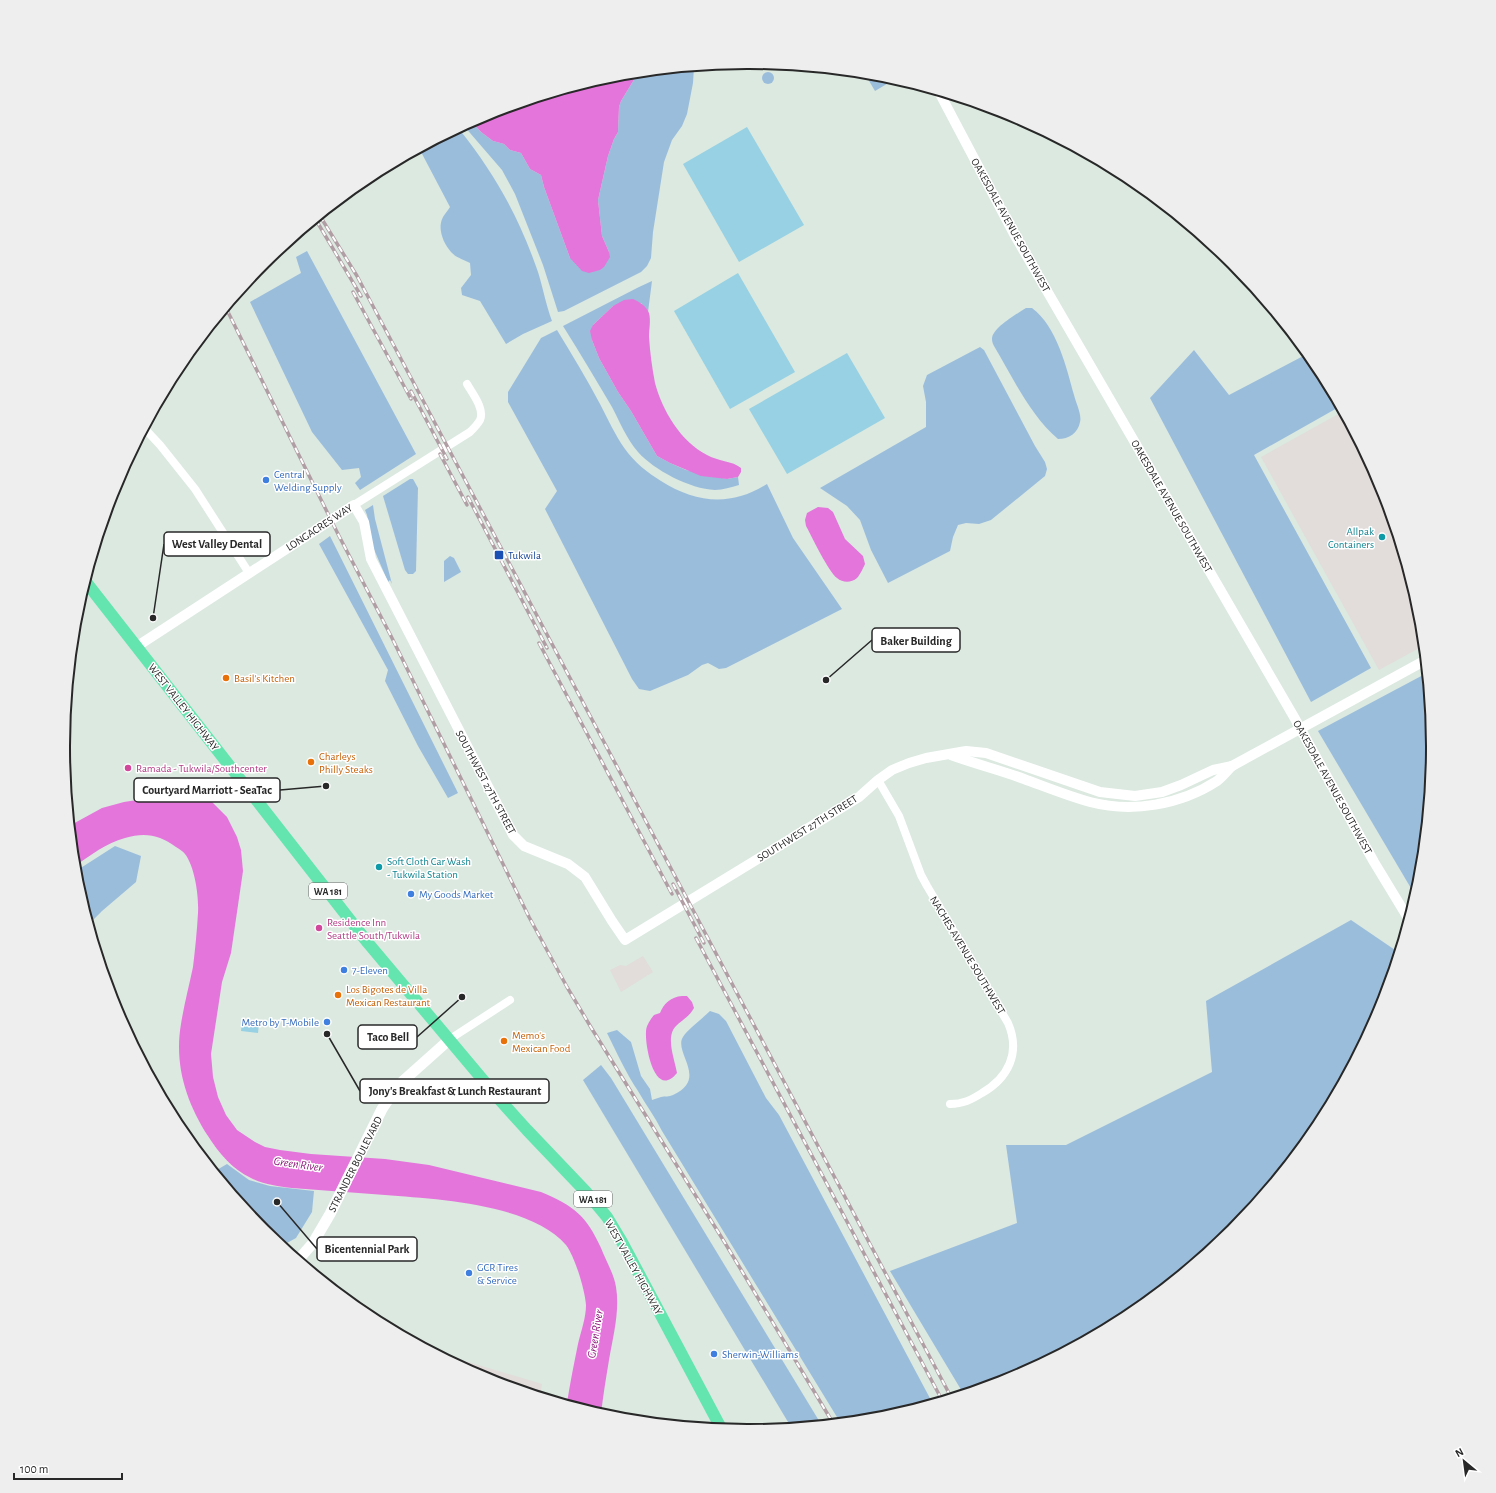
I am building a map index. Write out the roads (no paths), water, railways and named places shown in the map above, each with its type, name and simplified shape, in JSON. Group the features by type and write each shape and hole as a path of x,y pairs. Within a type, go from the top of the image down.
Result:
{"main road":[{"name":"WEST VALLEY HIGHWAY","path":"90,587 368,942 515,1116 587,1193 607,1217 622,1242 719,1423"},
{"name":"STRANDER BOULEVARD","path":"301,1256 312,1243 330,1214 382,1109 392,1094 403,1081 450,1039"}],"street":[{"name":"OAKESDALE AVENUE SOUTHWEST","path":"942,98 1014,234 1301,728 1374,862 1404,912"},
{"name":"LONGACRES WAY","path":"136,647 248,573 470,432 481,419 481,411 467,384"},
{"path":"148,432 160,445 194,489 248,573"},
{"name":"SOUTHWEST 27TH STREET","path":"354,505 364,522 371,559 509,828 518,840 532,850 568,864 585,877 625,940 859,797 892,770 910,763 926,758 951,755 969,762 991,767 1090,802 1127,807 1156,804 1187,796 1218,780 1232,766 1421,664"},
{"name":"NACHES AVENUE SOUTHWEST","path":"878,780 899,816 926,886 1008,1023 1012,1033 1014,1046 1012,1057 1008,1069 1001,1078 988,1090 968,1101 960,1104 950,1104"},
{"name":"STRANDER BOULEVARD","path":"450,1039 510,1000"}],"water":[{"path":"634,79 619,107 618,132 608,156 598,200 602,236 610,257 604,267 600,270 589,273 582,271 570,258 541,175 530,169 521,153 510,150 504,144 493,141 476,127 530,105 573,92"},
{"path":"633,299 642,304 649,313 649,343 651,360 655,383 662,404 681,434 689,442 711,457 734,464 741,468 741,472 738,477 727,479 701,476 657,456 631,411 618,392 599,358 590,331 593,325 613,306 624,300"},
{"path":"818,507 828,508 833,512 845,539 863,556 865,564 855,580 844,582 839,580 833,574 806,526 805,520 807,513"},
{"name":"Green River","path":"199,796 211,801 227,817 237,837 241,850 243,871 231,953 222,982 211,1054 213,1077 218,1097 226,1115 237,1130 265,1147 311,1154 385,1159 429,1165 541,1192 571,1207 590,1227 612,1272 616,1287 616,1324 602,1408 568,1399 586,1305 582,1283 573,1257 566,1245 550,1231 530,1220 507,1212 482,1206 430,1199 276,1186 244,1175 216,1148 200,1123 188,1096 179,1054 181,1024 193,967 198,913 196,882 191,866 182,851 158,837 146,835 132,836 118,840 81,862 75,823 102,808 137,800"},
{"path":"682,996 687,996 692,1002 694,1008 673,1031 671,1042 677,1073 669,1080 663,1080 657,1076 653,1068 647,1049 646,1032 654,1015 660,1013 668,1001"}],"railway":[{"path":"322,220 357,276 949,1393"},
{"path":"318,223 361,296"},
{"path":"353,292 411,399"},
{"path":"228,313 339,536 391,636 529,917 567,987 725,1243 830,1419"},
{"path":"411,391 447,459"},
{"path":"440,454 467,505"},
{"path":"468,497 547,648"},
{"path":"539,643 672,894"},
{"path":"673,884 704,943"},
{"path":"696,938 940,1396"}],"place":[{"name":"Central Welding Supply","path":"266,480"},
{"name":"Allpak Containers","path":"1382,537"},
{"name":"Tukwila","path":"499,555"},
{"name":"West Valley Dental","path":"153,618"},
{"name":"Basil's Kitchen","path":"226,678"},
{"name":"Baker Building","path":"826,680"},
{"name":"Charleys Philly Steaks","path":"311,762"},
{"name":"Ramada - Tukwila/Southcenter","path":"128,768"},
{"name":"Courtyard Marriott - SeaTac","path":"326,786"},
{"name":"Soft Cloth Car Wash - Tukwila Station","path":"379,867"},
{"name":"My Goods Market","path":"411,894"},
{"name":"Residence Inn Seattle South/Tukwila","path":"319,928"},
{"name":"7-Eleven","path":"344,970"},
{"name":"Los Bigotes de Villa Mexican Restaurant","path":"338,995"},
{"name":"Taco Bell","path":"462,997"},
{"name":"Metro by T-Mobile","path":"327,1022"},
{"name":"Jony's Breakfast & Lunch Restaurant","path":"327,1034"},
{"name":"Memo's Mexican Food","path":"504,1041"},
{"name":"Bicentennial Park","path":"277,1202"},
{"name":"GCR Tires & Service","path":"469,1273"},
{"name":"Sherwin-Williams","path":"714,1354"}]}
